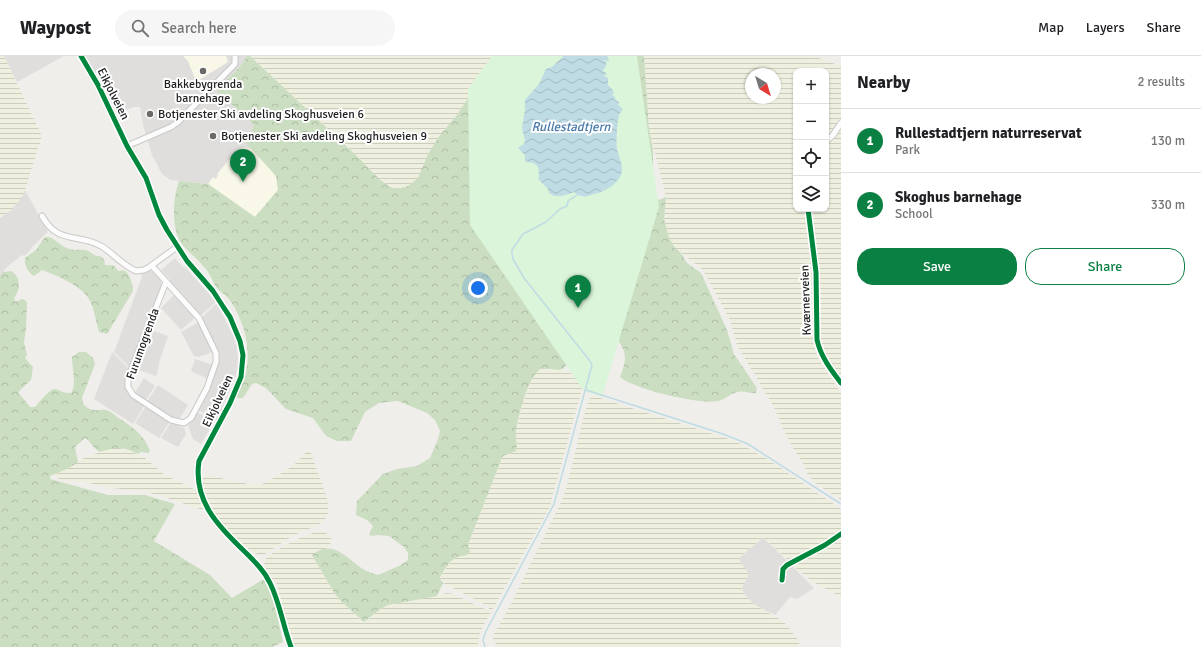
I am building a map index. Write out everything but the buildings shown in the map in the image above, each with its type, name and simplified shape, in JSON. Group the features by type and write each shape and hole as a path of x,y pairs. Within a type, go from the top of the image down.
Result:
{"street":[{"name":"Eikjolveien","path":"81,56 98,85 127,146 146,178 159,215 176,246 222,305 230,317 240,341 243,355 241,377 235,392 199,461 198,486 207,507 217,523 254,561 270,583 291,647"},
{"path":"127,146 171,127 178,122 235,64 235,56"},
{"path":"827,140 833,135 841,123"},
{"name":"Kværnerveien","path":"808,212 816,278 817,340 825,360 841,384"},
{"path":"42,216 49,227 56,233 100,246 134,271 144,270 152,266 176,246"},
{"name":"Furumogrenda","path":"152,266 199,318 217,356 207,388 192,418 184,423 171,420 133,395 128,387 128,378 166,282"},
{"path":"782,580 783,569 787,565 825,545 841,534"}],"shaded area":[{"path":"4,56 64,56 17,82"},
{"path":"85,56 247,56 239,68 216,90 254,125 247,143 276,176 255,217 208,184 171,180 162,174 152,155 143,125 140,107 125,110 112,108 100,81"},
{"name":"Bakkebygrenda barnehage","path":"183,56 226,56 228,62 199,80 195,79 188,61"},
{"path":"245,147 252,149 276,176 278,190 255,217 208,184 213,177 216,179 217,174 237,150"},
{"path":"25,190 48,232 33,246 28,253 24,256 22,255 7,267 0,276 0,218"},
{"path":"175,258 184,268 171,280 161,270"},
{"path":"185,267 216,302 200,316 169,281"},
{"path":"147,271 152,271 158,277 161,281 161,287 130,368 114,352 142,277 141,274"},
{"path":"175,294 196,317 181,330 161,308"},
{"path":"217,303 234,338 237,347 238,359 235,378 217,421 198,410 219,357 201,318"},
{"path":"199,322 213,350 208,354 198,357 194,356 181,332"},
{"path":"149,329 168,336 159,363 157,375 155,376 134,368"},
{"path":"112,352 129,369 125,383 127,391 130,395 145,405 133,424 94,399"},
{"path":"195,359 213,365 208,379 191,371"},
{"path":"144,378 155,386 145,401 134,394"},
{"path":"158,385 188,405 178,421 147,402"},
{"path":"146,406 170,421 159,438 135,423"},
{"path":"197,412 214,422 201,444 193,439 188,425"},
{"path":"171,422 184,428 186,434 178,447 161,438"},
{"path":"762,538 766,540 814,588 797,599 790,597 775,615 755,605 744,594 742,588 744,581 748,576 739,560 740,557"}],"green space":[{"path":"0,56 4,56 42,136 24,193 11,210 0,218"},
{"path":"247,56 250,56 359,158 379,179 390,187 398,189 408,186 418,178 428,154 474,89 567,364 563,369 559,370 542,368 532,379 524,397 519,417 516,434 516,451 503,456 469,542 468,546 470,552 469,554 455,558 448,565 440,577 443,583 437,596 388,605 364,622 335,594 312,555 326,548 333,549 345,555 368,572 378,575 401,565 408,560 408,553 404,547 389,536 371,536 369,534 373,526 367,520 356,515 357,501 383,474 397,469 417,466 430,458 440,431 435,420 427,413 398,401 379,403 365,412 351,441 337,441 326,436 313,418 286,409 266,388 256,383 252,384 243,398 237,398 246,372 248,360 247,342 243,326 231,301 217,288 206,269 181,243 174,221 174,204 179,181 208,184 255,217 278,190 276,176 246,143 254,125 216,90 239,68"},
{"path":"250,56 501,56 457,115 440,135 428,154 418,178 408,186 398,189 390,187 379,179 359,158"},
{"path":"492,56 638,56 659,207 602,397 584,391 470,225 468,89"},
{"path":"622,56 644,56 649,129 653,149 653,170 656,201 666,197 664,219 669,238 687,263 701,273 727,330 734,354 757,388 756,393 740,392 718,401 697,401 652,391 627,382 620,377 625,358 623,349 613,332"},
{"path":"644,56 813,56 841,66 841,378 828,358 820,339 818,268 811,212 829,212 829,68 793,68 793,212 806,212 815,283 815,348 818,358 841,393 841,500 815,483 807,473 803,463 783,429 774,407 737,345 730,320 703,270 675,248 669,238 664,219 666,197 649,129"},
{"path":"45,237 54,239 69,249 86,250 96,256 100,256 104,259 105,265 113,265 118,271 124,271 127,273 132,283 133,291 107,334 99,332 94,310 89,299 86,294 75,285 42,270 34,276 28,271 25,258 36,250"},
{"path":"11,271 17,276 19,283 18,291 14,298 15,301 22,299 27,303 24,342 27,355 25,358 33,367 31,380 18,392 30,407 35,407 47,394 55,389 71,393 74,386 72,357 79,352 86,352 93,358 95,364 82,398 83,404 90,409 109,411 132,427 141,435 150,451 148,453 141,452 138,454 119,448 100,452 95,449 85,438 75,447 78,462 69,468 50,476 50,479 108,495 145,495 175,504 154,541 210,575 232,598 264,579 274,601 283,642 272,647 0,647 0,276 3,272"},
{"path":"542,368 559,370 580,376 584,382 549,509 481,630 478,647 295,647 279,596 278,585 270,577 264,562 268,556 286,545 306,535 321,531 324,531 332,541 327,548 319,551 313,556 335,594 362,621 365,622 379,610 388,605 447,593 453,594 487,610 489,609 488,606 443,583 440,579 452,560 459,556 466,556 469,542 501,460 503,456 516,451 516,432 522,406 533,377 536,372"},
{"path":"594,396 735,441 766,458 841,509 841,530 817,548 793,559 787,559 763,538 739,559 749,574 742,588 744,594 755,605 784,622 796,637 801,647 497,647 493,638 494,634 511,604 561,502 566,489 589,399"},
{"path":"116,447 128,450 145,458 165,475 196,490 205,510 144,491 112,488 85,482 62,480 55,477 58,472 69,468 82,459"},
{"path":"308,450 311,453 328,501 328,513 325,520 316,526 294,535 265,554 252,552 234,537 219,521 204,494 201,477 206,475 258,485 265,483 294,465"},
{"path":"841,538 841,597 813,582 793,566 793,564 830,546"}],"water":[{"name":"Rullestadtjern","path":"563,56 607,56 609,59 608,61 604,60 607,64 603,71 607,74 604,76 608,78 608,85 614,93 612,95 616,98 614,99 619,102 618,105 623,109 620,113 617,125 617,148 622,166 621,174 616,182 608,189 586,196 581,196 574,192 558,196 549,193 548,189 539,180 539,169 537,165 525,161 525,155 518,148 524,144 525,141 522,128 525,100 539,84 546,69 552,67"}],"waterway":[{"path":"485,647 483,640 486,631 554,504 592,365 524,278 513,259 512,250 523,234 546,222 560,209 567,206 568,201 577,195"},
{"path":"586,390 723,434 748,444 841,504"}],"cycle path":[{"path":"81,56 98,85 127,146 146,178 159,215 167,230 187,261 213,291 230,317 240,341 243,355 241,377 230,403 199,461 198,475 200,488 203,500 216,521 258,565 268,578 276,598 291,647"},
{"path":"808,212 816,272 817,340 824,358 841,383"},
{"path":"782,580 783,569 787,565 825,545 841,534"}],"place":[{"name":"Bakkebygrenda barnehage","path":"203,71"},
{"name":"Botjenester Ski avdeling Skoghusveien 6","path":"150,114"},
{"name":"Botjenester Ski avdeling Skoghusveien 9","path":"213,136"},
{"name":"Skoghus barnehage","path":"243,182"},
{"name":"Rullestadtjern naturreservat","path":"578,308"}]}
